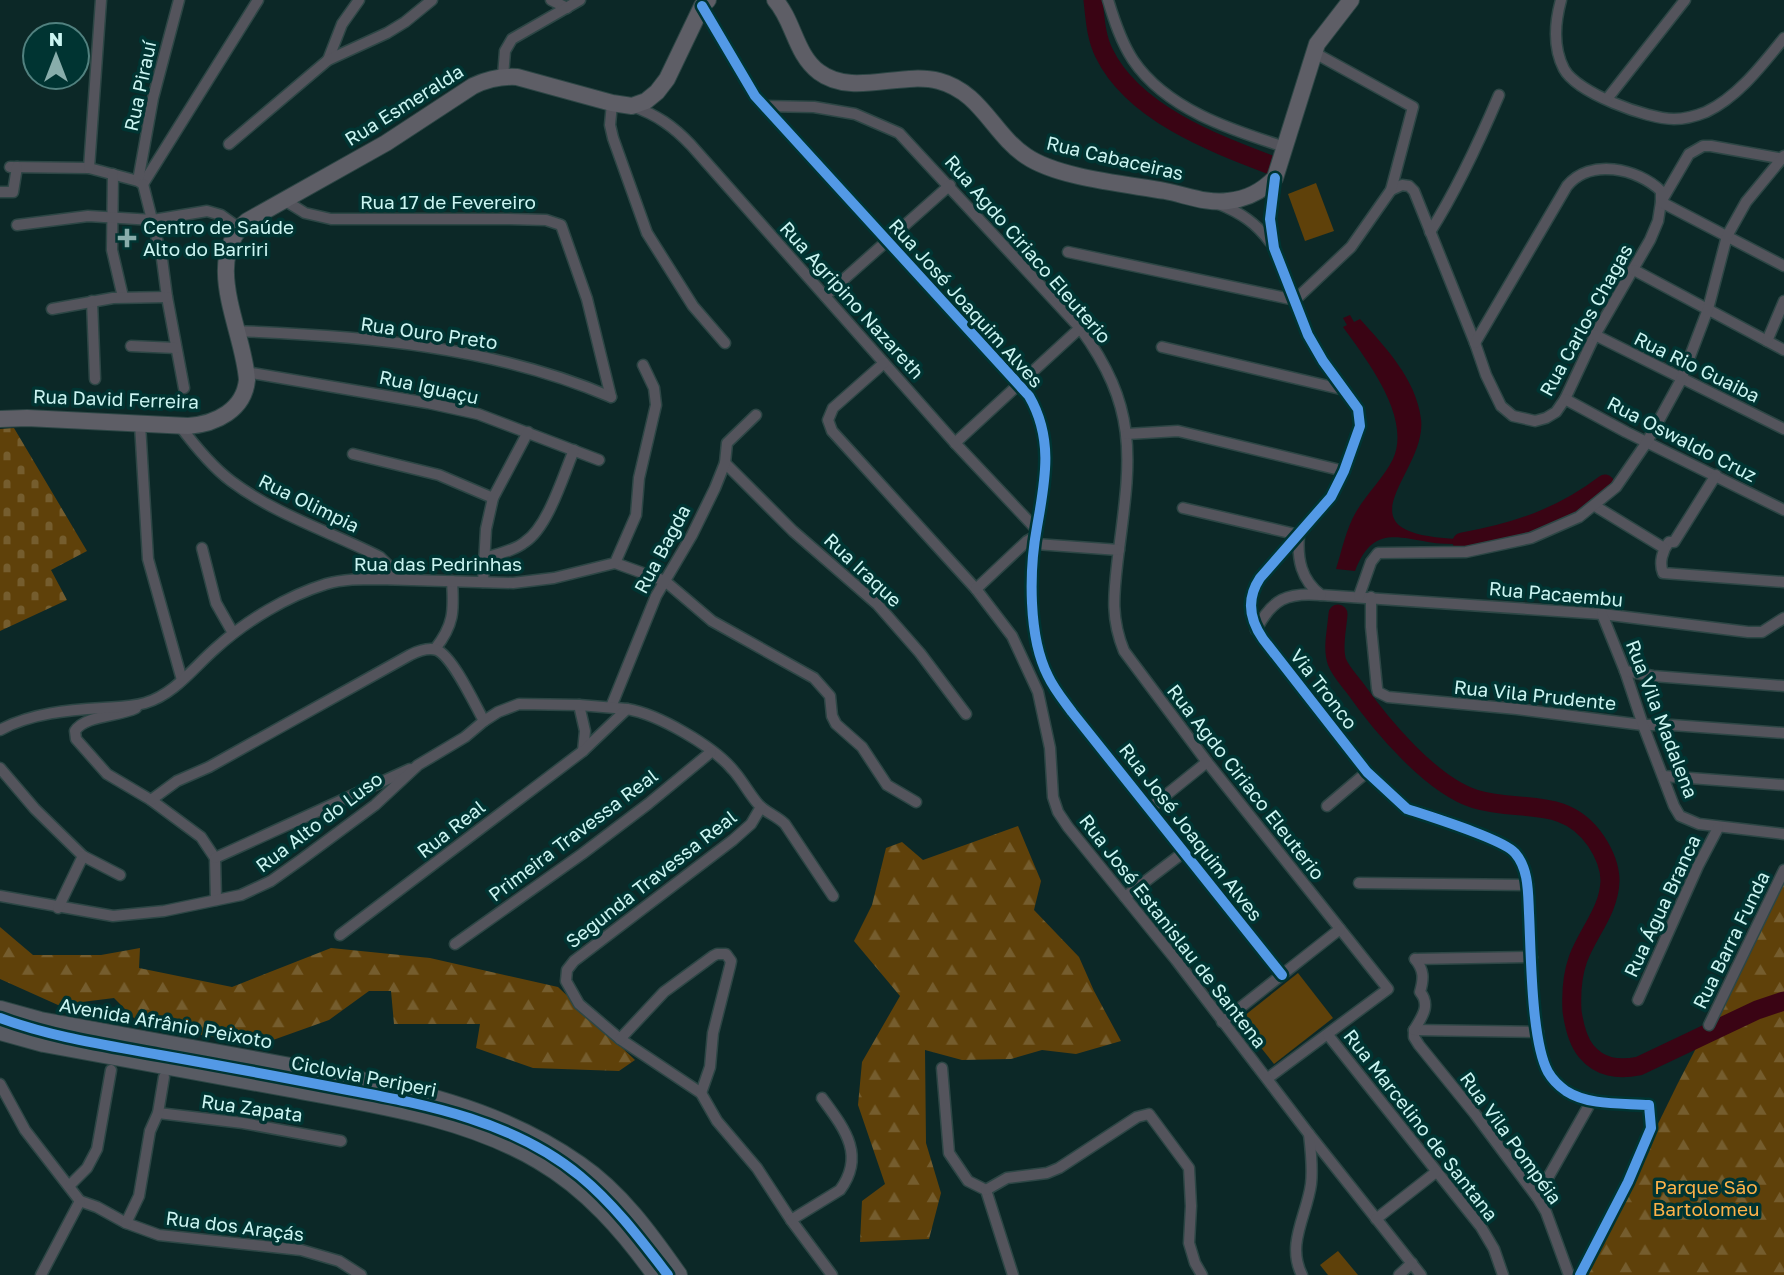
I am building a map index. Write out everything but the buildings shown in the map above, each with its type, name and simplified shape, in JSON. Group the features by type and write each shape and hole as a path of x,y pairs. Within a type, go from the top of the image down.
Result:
{"main road":[{"name":"Rua Cabaceiras","path":"775,0 809,64 830,79 846,82 925,78 940,81 976,102 1017,149 1038,164 1073,174 1213,202 1252,196 1275,178"},
{"path":"1275,178 1313,52 1324,32 1352,0"},
{"path":"503,76 517,77 612,103 632,106 646,101 667,79 705,3"},
{"name":"Rua Esmeralda","path":"226,253 229,242 239,228 257,214 386,143 473,86 503,76"},
{"name":"Rua David Ferreira","path":"0,419 198,426 234,409 243,397 246,372 226,278 226,253"},
{"name":"Avenida Afrânio Peixoto","path":"0,1010 40,1021 393,1087 457,1104 493,1117 553,1148 599,1181 634,1217 678,1275"},
{"path":"0,1031 56,1045 390,1106 481,1133 513,1146 566,1178 614,1222 656,1275"}],"street":[{"path":"89,168 101,0"},
{"name":"Rua Pirauí","path":"179,0 153,98 141,183 163,259 184,388"},
{"path":"0,192 13,192 13,167 89,168 141,183 258,0"},
{"path":"328,60 342,24 359,0"},
{"path":"229,144 328,60 387,33 432,0"},
{"path":"551,0 567,8"},
{"path":"503,76 505,51 512,39 580,0"},
{"path":"1108,0 1120,35 1133,60 1169,96 1222,124 1285,147"},
{"path":"1561,0 1556,41 1565,71 1577,84 1636,111 1672,119 1688,118 1706,112 1738,90 1784,38"},
{"path":"1607,99 1685,0"},
{"name":"Rua José Joaquim Alves","path":"705,3 744,79 764,106 1020,385 1035,408 1045,439 1045,487 1036,536 1032,603 1034,634 1048,677 1072,712 1282,975"},
{"path":"1295,300 1351,247 1391,190 1413,107 1313,52"},
{"path":"1430,232 1451,199 1499,95"},
{"path":"612,103 610,125 613,138 647,233 694,306 725,343"},
{"name":"Rua Agripino Nazareth","path":"632,106 661,118 674,127 1036,536"},
{"name":"Rua Agdo Ciriaco Eleuterio","path":"764,106 834,109 855,114 886,125 909,141 1080,328 1101,359 1109,374 1127,434 1128,467 1113,599 1116,632 1135,667 1207,762 1388,989 1328,1035"},
{"name":"Rua Carlos Chagas","path":"1391,190 1402,185 1409,186 1414,191 1501,407 1513,416 1535,421 1556,412 1565,399 1595,335 1634,270 1658,221 1661,202 1689,154 1703,146 1712,146 1783,158"},
{"path":"1359,596 1371,562 1378,552 1453,552 1496,547 1560,527 1595,506 1616,487 1633,467 1681,380 1708,309 1727,236 1745,202 1783,158"},
{"path":"1475,343 1574,178 1591,170 1625,172 1654,184 1661,191 1661,202 1784,266"},
{"path":"113,174 113,259 123,297"},
{"path":"1256,630 1251,614 1253,589 1331,497 1345,471 1360,426 1357,409 1314,348 1274,248 1270,219 1275,178"},
{"path":"825,296 950,185"},
{"name":"Rua 17 de Fevereiro","path":"284,200 305,213 331,219 545,220 561,225 587,299 611,397"},
{"path":"1213,202 1248,219 1260,229 1274,248"},
{"path":"17,225 88,216 153,220 207,211 221,215 239,228"},
{"path":"1068,252 1295,300"},
{"path":"1634,270 1784,349"},
{"path":"52,309 123,297 167,296"},
{"path":"92,301 94,379"},
{"path":"1767,341 1784,301"},
{"path":"955,443 1080,328"},
{"name":"Rua Ouro Preto","path":"236,331 396,341 451,350 548,372 611,397"},
{"name":"Rua Rio Guaiba","path":"1595,335 1784,429"},
{"path":"131,346 176,348"},
{"path":"1162,347 1345,390"},
{"name":"Rua José Estanislau de Santena","path":"884,363 833,408 828,420 831,430 976,589 1012,636 1038,692 1050,748 1053,797 1058,812 1421,1275"},
{"path":"643,365 654,388 656,405 639,478 636,515 615,563 665,581 712,621 814,678 830,696 836,724 862,747 887,785 916,802"},
{"name":"Rua Iguaçu","path":"246,372 478,414 599,460"},
{"name":"Rua Oswaldo Cruz","path":"1565,399 1784,510"},
{"name":"Rua Bagda","path":"611,708 641,629 692,535 724,463 727,443 756,415"},
{"path":"140,424 148,559 182,680"},
{"name":"Rua Olimpia","path":"180,426 203,455 229,480 261,501 380,557 389,566 391,579"},
{"path":"1127,434 1178,430 1345,471"},
{"path":"483,582 486,529 494,498 528,432"},
{"path":"484,558 517,547 534,534 574,450"},
{"path":"354,454 439,475 494,498"},
{"name":"Rua Iraque","path":"724,463 793,531 877,604 920,653 966,714"},
{"path":"1716,475 1674,542 1669,542 1664,548 1661,567 1663,573 1784,582"},
{"path":"1595,506 1664,548"},
{"path":"1184,508 1300,536"},
{"path":"976,589 1027,541 1036,536 1119,550"},
{"path":"1300,536 1299,560 1302,571 1311,588 1321,595"},
{"path":"202,548 216,603 233,633"},
{"name":"Rua das Pedrinhas","path":"0,730 26,719 59,712 144,704 182,680 233,633 280,605 327,584 357,579 534,582 615,563"},
{"path":"435,649 450,626 454,603 452,581"},
{"name":"Rua Pacaembu","path":"1256,630 1278,600 1297,594 1602,614 1748,632 1762,632 1784,618"},
{"name":"Rua Vila Prudente","path":"1371,597 1377,688 1382,695 1643,725 1672,724 1784,733"},
{"name":"Rua Vila Madalena","path":"1602,614 1680,816 1688,821 1718,828 1784,834"},
{"name":"Via Tronco","path":"1256,630 1367,772 1407,809 1512,849 1521,860 1528,884 1538,1032 1543,1060 1554,1080 1566,1091 1592,1100 1649,1105 1651,1128 1628,1182 1580,1275"},
{"path":"151,800 177,780 209,767 410,655 424,650 435,649 446,657 480,725"},
{"path":"1626,671 1653,676 1784,686"},
{"path":"144,704 127,713 83,722 78,726 75,735 78,744 107,774 151,800 201,837 215,858 216,900"},
{"name":"Rua Alto do Luso","path":"0,896 113,916 133,915 241,895 271,881 375,805 418,765 498,712 519,704 626,709 640,711 666,721 732,768 761,807 776,815 785,824 833,896"},
{"path":"579,705 585,731 583,751"},
{"name":"Rua Real","path":"340,935 583,751 626,709"},
{"name":"Primeira Travessa Real","path":"455,944 582,854 711,752"},
{"path":"1150,808 1207,762"},
{"path":"215,858 418,765"},
{"path":"0,768 35,809 83,856 120,875"},
{"path":"1327,806 1367,772"},
{"path":"1663,776 1784,785"},
{"name":"Segunda Travessa Real","path":"761,807 751,824 733,841 574,961 567,970 566,981 579,1004 620,1039 701,1093 717,1121 757,1168 832,1275"},
{"name":"Rua Água Branca","path":"1638,1000 1698,866 1718,828"},
{"path":"1125,897 1184,852"},
{"path":"58,908 83,856"},
{"name":"Rua Barra Funda","path":"1709,1025 1784,870"},
{"path":"1359,883 1528,884"},
{"path":"1222,1022 1340,929"},
{"path":"620,1039 672,985 718,954 726,954 731,961 701,1093"},
{"path":"1532,957 1415,959 1422,968 1424,980 1420,992 1426,1003 1414,1030 1538,1032"},
{"name":"Rua Vila Pompéia","path":"1414,1030 1414,1037 1419,1045 1475,1114 1546,1212 1569,1275"},
{"path":"1268,1079 1328,1035"},
{"name":"Rua Marcelino de Santana","path":"1328,1035 1489,1239 1503,1275"},
{"path":"942,1068 949,1153 968,1181 986,1189 1013,1275"},
{"path":"70,1185 87,1168 97,1149 111,1070"},
{"path":"126,1223 139,1196 150,1131 158,1113 164,1077"},
{"path":"0,1084 25,1130 80,1201 41,1275"},
{"path":"791,1220 840,1190 851,1164 848,1138 822,1098"},
{"path":"1536,1197 1592,1100"},
{"name":"Rua Zapata","path":"158,1113 243,1123 341,1141"},
{"path":"986,1189 1007,1178 1047,1173 1059,1168 1130,1121 1149,1114 1189,1168 1189,1243 1202,1275"},
{"path":"1302,1275 1295,1252 1296,1236 1311,1185 1309,1134"},
{"path":"1376,1219 1436,1172"},
{"name":"Rua dos Araçás","path":"80,1201 126,1223 175,1238 301,1250 339,1261 361,1275"},
{"path":"1399,1275 1412,1263"}],"green space":[{"path":"1316,183 1334,231 1305,241 1288,194"},
{"path":"14,428 87,551 51,570 67,600 0,631 0,429"},
{"path":"1018,826 1041,881 1034,910 1079,957 1121,1041 1076,1054 1042,1050 1011,1059 962,1060 925,1050 926,1143 941,1193 929,1239 860,1242 862,1201 885,1184 858,1105 862,1062 900,996 854,941 872,905 886,848 902,842 923,860"},
{"name":"Parque São Bartolomeu","path":"1784,878 1784,1275 1584,1275 1677,1085"},
{"path":"0,927 33,955 101,955 140,948 139,968 232,987 331,948 430,958 558,987 635,1060 619,1071 533,1068 476,1048 480,1024 394,1024 391,991 369,991 329,1020 259,1045 140,1024 114,998 58,1005 0,979"},
{"path":"1298,973 1333,1018 1274,1064 1239,1020"},
{"path":"1338,1251 1358,1275 1328,1275 1320,1265"}],"shaded area":[{"path":"1350,315 1354,322 1360,319 1389,353 1406,377 1418,404 1421,419 1419,440 1394,498 1392,514 1400,526 1422,535 1462,539 1462,544 1458,544 1384,538 1368,548 1355,571 1336,569 1347,532 1360,505 1393,459 1397,443 1392,407 1384,389 1343,327 1347,325 1343,318"}],"waterway":[{"path":"1093,0 1101,47 1117,74 1134,93 1154,109 1200,136 1271,165"},
{"path":"1462,542 1501,534 1537,522 1572,506 1605,484"},
{"path":"1338,614 1335,651 1339,666 1408,752 1458,792 1492,803 1556,811 1584,827 1599,846 1609,870 1609,892 1578,959 1572,991 1576,1032 1591,1057 1610,1066 1639,1066 1757,1010 1784,1001"}],"cycle path":[{"path":"702,6 755,96 1029,396 1037,412 1045,444 1045,477 1034,544 1032,583 1034,623 1041,660 1056,690 1072,712 1282,975"},
{"path":"1275,178 1270,219 1274,248 1308,335 1323,361 1358,409 1360,426 1344,471 1331,497 1260,578 1251,601 1252,616 1263,639 1367,772 1407,809 1496,841 1508,847 1520,859 1528,889 1538,1039 1548,1072 1558,1085 1585,1099 1649,1105 1651,1128 1628,1182 1580,1275"},
{"name":"Ciclovia Periperi","path":"0,1018 79,1040 409,1102 470,1118 499,1129 555,1157 580,1176 616,1210 668,1275"}],"place":[{"name":"Centro de Saúde Alto do Barriri","path":"127,238"}]}
